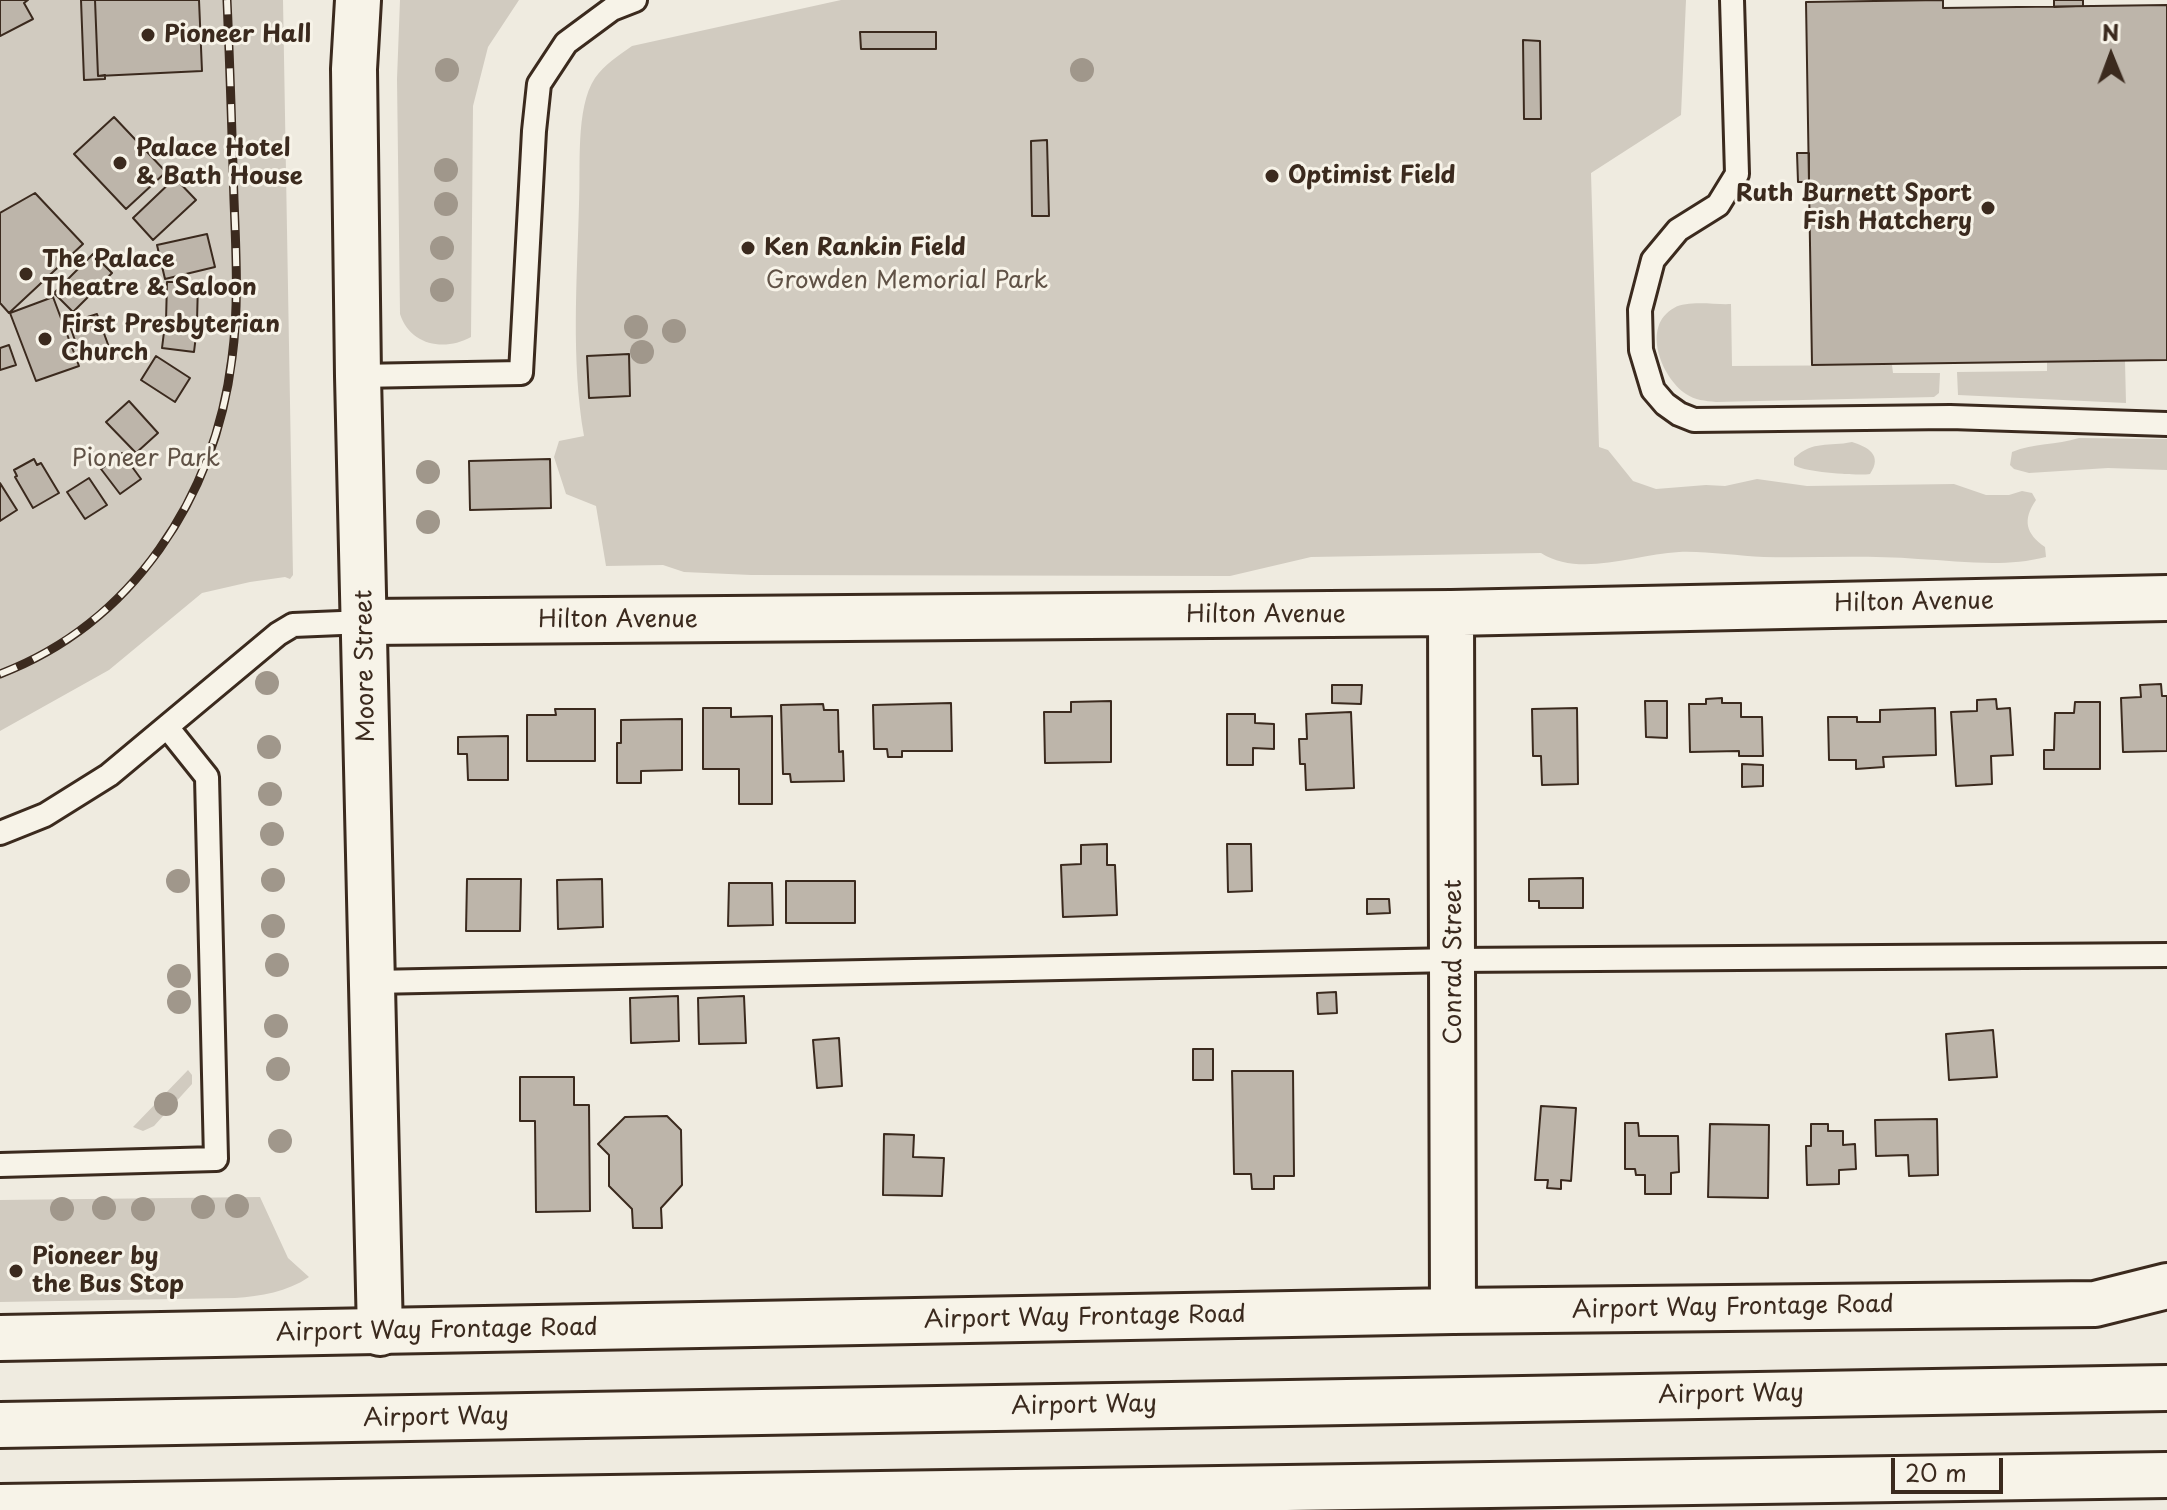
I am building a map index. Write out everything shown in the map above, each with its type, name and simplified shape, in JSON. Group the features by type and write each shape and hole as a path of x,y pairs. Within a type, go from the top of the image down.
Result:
{"street":[{"name":"Moore Street","path":"358,0 354,69 358,376 380,1333"},
{"name":"Hilton Avenue","path":"365,622 1451,613 2167,598"},
{"name":"Conrad Street","path":"1451,613 1453,1311"},
{"name":"Airport Way Frontage Road","path":"0,1338 1453,1311 2095,1304 2167,1286"},
{"name":"Airport Way","path":"0,1425 2167,1388"},
{"path":"0,1507 2167,1475"}],"lane":[{"path":"358,376 521,373 539,84 566,43 612,9 635,0"},
{"path":"1732,0 1737,174 1718,205 1678,230 1653,260 1640,310 1641,350 1647,373 1653,390 1665,404 1694,420 1950,417 2167,424"},
{"path":"0,833 45,815 109,775 278,634 293,625 365,622"},
{"path":"0,1165 216,1159 207,777 167,727"},
{"path":"373,982 1454,960 2167,955"}],"green space":[{"name":"Pioneer Park","path":"0,0 283,0 293,575 290,579 250,582 202,593 109,670 0,731"},
{"path":"400,0 519,0 488,47 473,106 471,337 450,344 429,343 420,339 405,325 400,314 397,79"},
{"name":"Growden Memorial Park","path":"841,0 1686,0 1681,115 1591,173 1599,447 1608,450 1633,481 1656,489 1725,486 1757,479 1807,486 1954,484 1986,495 2009,495 2022,491 2032,493 2036,500 2029,514 2028,526 2045,547 2046,557 1982,563 1679,552 1608,563 1573,564 1541,553 1311,557 1230,576 751,575 684,572 663,565 606,566 596,506 566,494 554,457 559,441 584,436 577,379 576,320 580,139 589,91 603,69 632,46"},
{"path":"1694,303 1731,304 1732,366 1892,365 1893,373 1940,373 1939,393 1934,397 1716,402 1693,398 1677,386 1663,364 1658,351 1658,327 1664,316 1680,306"},
{"path":"2125,361 2126,403 1958,395 1957,372 2047,371 2047,362"},
{"path":"2079,438 2167,439 2167,470 2108,468 2029,473 2010,465 2012,452"},
{"path":"1852,442 1872,453 1875,462 1870,474 1843,474 1794,465 1794,458 1808,449"},
{"path":"188,1070 192,1075 192,1084 154,1126 143,1131 133,1127"},
{"path":"260,1197 288,1258 309,1277 283,1290 235,1298 0,1302 0,1200"}],"building":[{"path":"0,0 28,0 24,3 33,19 0,36"},
{"path":"81,0 95,0 98,76 105,75 105,79 84,80"},
{"name":"Pioneer Hall","path":"95,0 199,0 202,71 98,76"},
{"name":"Ruth Burnett Sport Fish Hatchery","path":"1943,0 1943,8 2167,5 2167,360 1812,365 1806,2"},
{"path":"2054,0 2083,0 2083,6 2054,7"},
{"path":"860,32 936,32 936,49 861,49"},
{"path":"1523,40 1540,41 1541,119 1524,119"},
{"name":"Palace Hotel & Bath House","path":"114,117 166,172 126,209 74,154"},
{"path":"1047,140 1049,216 1032,216 1031,141"},
{"path":"1797,153 1809,153 1809,182 1798,182"},
{"path":"175,178 196,200 153,240 133,218"},
{"name":"The Palace Theatre & Saloon","path":"35,193 83,244 9,313 0,303 0,213"},
{"path":"207,234 215,267 165,279 157,245"},
{"path":"93,254 112,273 73,312 54,293"},
{"path":"167,282 198,282 197,322 166,321"},
{"name":"First Presbyterian Church","path":"53,297 79,366 36,381 10,313"},
{"path":"97,314 110,350 82,361 69,323"},
{"path":"165,324 197,327 194,352 162,348"},
{"path":"9,345 16,365 0,370 0,348"},
{"path":"629,354 630,396 589,398 587,356"},
{"path":"156,356 190,378 175,402 141,380"},
{"path":"129,401 158,433 136,453 106,422"},
{"path":"122,453 141,479 120,494 101,469"},
{"path":"34,459 37,465 41,463 59,493 33,508 14,470"},
{"path":"550,459 551,508 470,510 469,461"},
{"path":"89,478 107,505 85,519 67,492"},
{"path":"0,483 17,510 0,521"},
{"path":"2161,684 2162,696 2167,696 2167,751 2123,752 2121,698 2141,697 2140,685"},
{"path":"1332,685 1362,685 1361,704 1332,703"},
{"path":"1722,698 1722,703 1741,703 1741,717 1762,717 1763,756 1739,756 1739,751 1690,752 1689,704 1706,704 1706,699"},
{"path":"1996,699 1997,709 2010,708 2013,755 1991,756 1992,784 1956,786 1951,712 1977,711 1977,700"},
{"path":"1111,701 1111,762 1045,763 1044,712 1071,712 1071,702"},
{"path":"1645,701 1667,701 1667,738 1646,737"},
{"path":"2075,702 2100,702 2100,769 2044,769 2044,750 2054,750 2055,713 2074,713"},
{"path":"951,703 952,751 902,751 902,757 888,757 887,749 874,749 873,705"},
{"path":"823,704 824,710 838,710 839,752 843,751 844,781 791,782 790,774 783,774 781,705"},
{"path":"703,708 731,708 731,717 772,716 772,804 739,804 739,769 703,769"},
{"path":"1577,708 1578,784 1542,785 1541,756 1533,756 1532,709"},
{"path":"1935,708 1936,755 1883,757 1884,767 1856,769 1856,760 1829,760 1828,717 1857,717 1857,722 1880,722 1880,710"},
{"path":"555,709 595,709 595,761 527,761 527,715 556,715"},
{"path":"1351,712 1354,788 1306,790 1305,764 1300,764 1299,739 1307,739 1306,714"},
{"path":"1227,714 1255,714 1255,723 1274,724 1274,749 1253,748 1253,765 1227,765"},
{"path":"682,719 682,770 641,771 641,783 617,783 617,743 621,743 621,720"},
{"path":"508,736 508,780 468,780 467,754 458,754 458,737"},
{"path":"1742,764 1763,765 1763,786 1742,787"},
{"path":"1107,844 1107,865 1115,865 1117,915 1063,917 1061,865 1081,864 1081,845"},
{"path":"1227,844 1251,844 1252,891 1228,892"},
{"path":"1583,878 1583,908 1539,908 1539,901 1529,901 1529,879"},
{"path":"467,879 521,879 520,931 466,931"},
{"path":"602,879 603,927 558,929 557,880"},
{"path":"786,881 855,881 855,923 786,923"},
{"path":"729,883 772,883 773,925 728,926"},
{"path":"1367,899 1389,899 1390,913 1367,914"},
{"path":"1336,992 1337,1013 1318,1014 1317,993"},
{"path":"678,996 679,1041 631,1043 630,998"},
{"path":"744,996 746,1043 699,1044 698,998"},
{"path":"1993,1030 1997,1077 1949,1080 1946,1034"},
{"path":"839,1038 842,1086 817,1088 813,1040"},
{"path":"1193,1049 1213,1049 1213,1080 1193,1080"},
{"path":"1232,1071 1293,1071 1294,1176 1274,1176 1274,1189 1252,1189 1251,1174 1234,1174"},
{"path":"520,1077 574,1077 574,1105 589,1105 590,1211 536,1212 535,1121 520,1121"},
{"path":"1541,1106 1576,1108 1571,1181 1561,1180 1561,1189 1547,1188 1548,1180 1535,1180"},
{"path":"667,1116 681,1130 682,1185 661,1208 662,1228 633,1228 632,1209 609,1186 609,1155 598,1144 625,1117"},
{"path":"1937,1119 1938,1175 1909,1176 1908,1155 1876,1156 1875,1120"},
{"path":"1625,1123 1638,1123 1639,1136 1678,1136 1679,1172 1671,1173 1671,1194 1645,1194 1645,1175 1636,1175 1635,1169 1625,1169"},
{"path":"1710,1124 1769,1125 1768,1198 1708,1197"},
{"path":"1811,1124 1828,1124 1828,1131 1843,1131 1843,1145 1855,1144 1856,1169 1839,1170 1839,1184 1807,1185 1806,1146 1811,1146"},
{"path":"884,1134 914,1135 913,1157 944,1158 942,1196 883,1195"}],"railway":[{"path":"0,674 47,651 90,623 127,588 160,549 186,506 207,459 223,409 236,319 227,0"}],"place":[{"name":"Pioneer Hall","path":"148,35"},
{"name":"Palace Hotel & Bath House","path":"120,163"},
{"name":"Optimist Field","path":"1272,176"},
{"name":"Ruth Burnett Sport Fish Hatchery","path":"1988,208"},
{"name":"Ken Rankin Field","path":"748,248"},
{"name":"The Palace Theatre & Saloon","path":"26,274"},
{"name":"First Presbyterian Church","path":"45,339"},
{"name":"Pioneer by the Bus Stop","path":"16,1271"}]}
